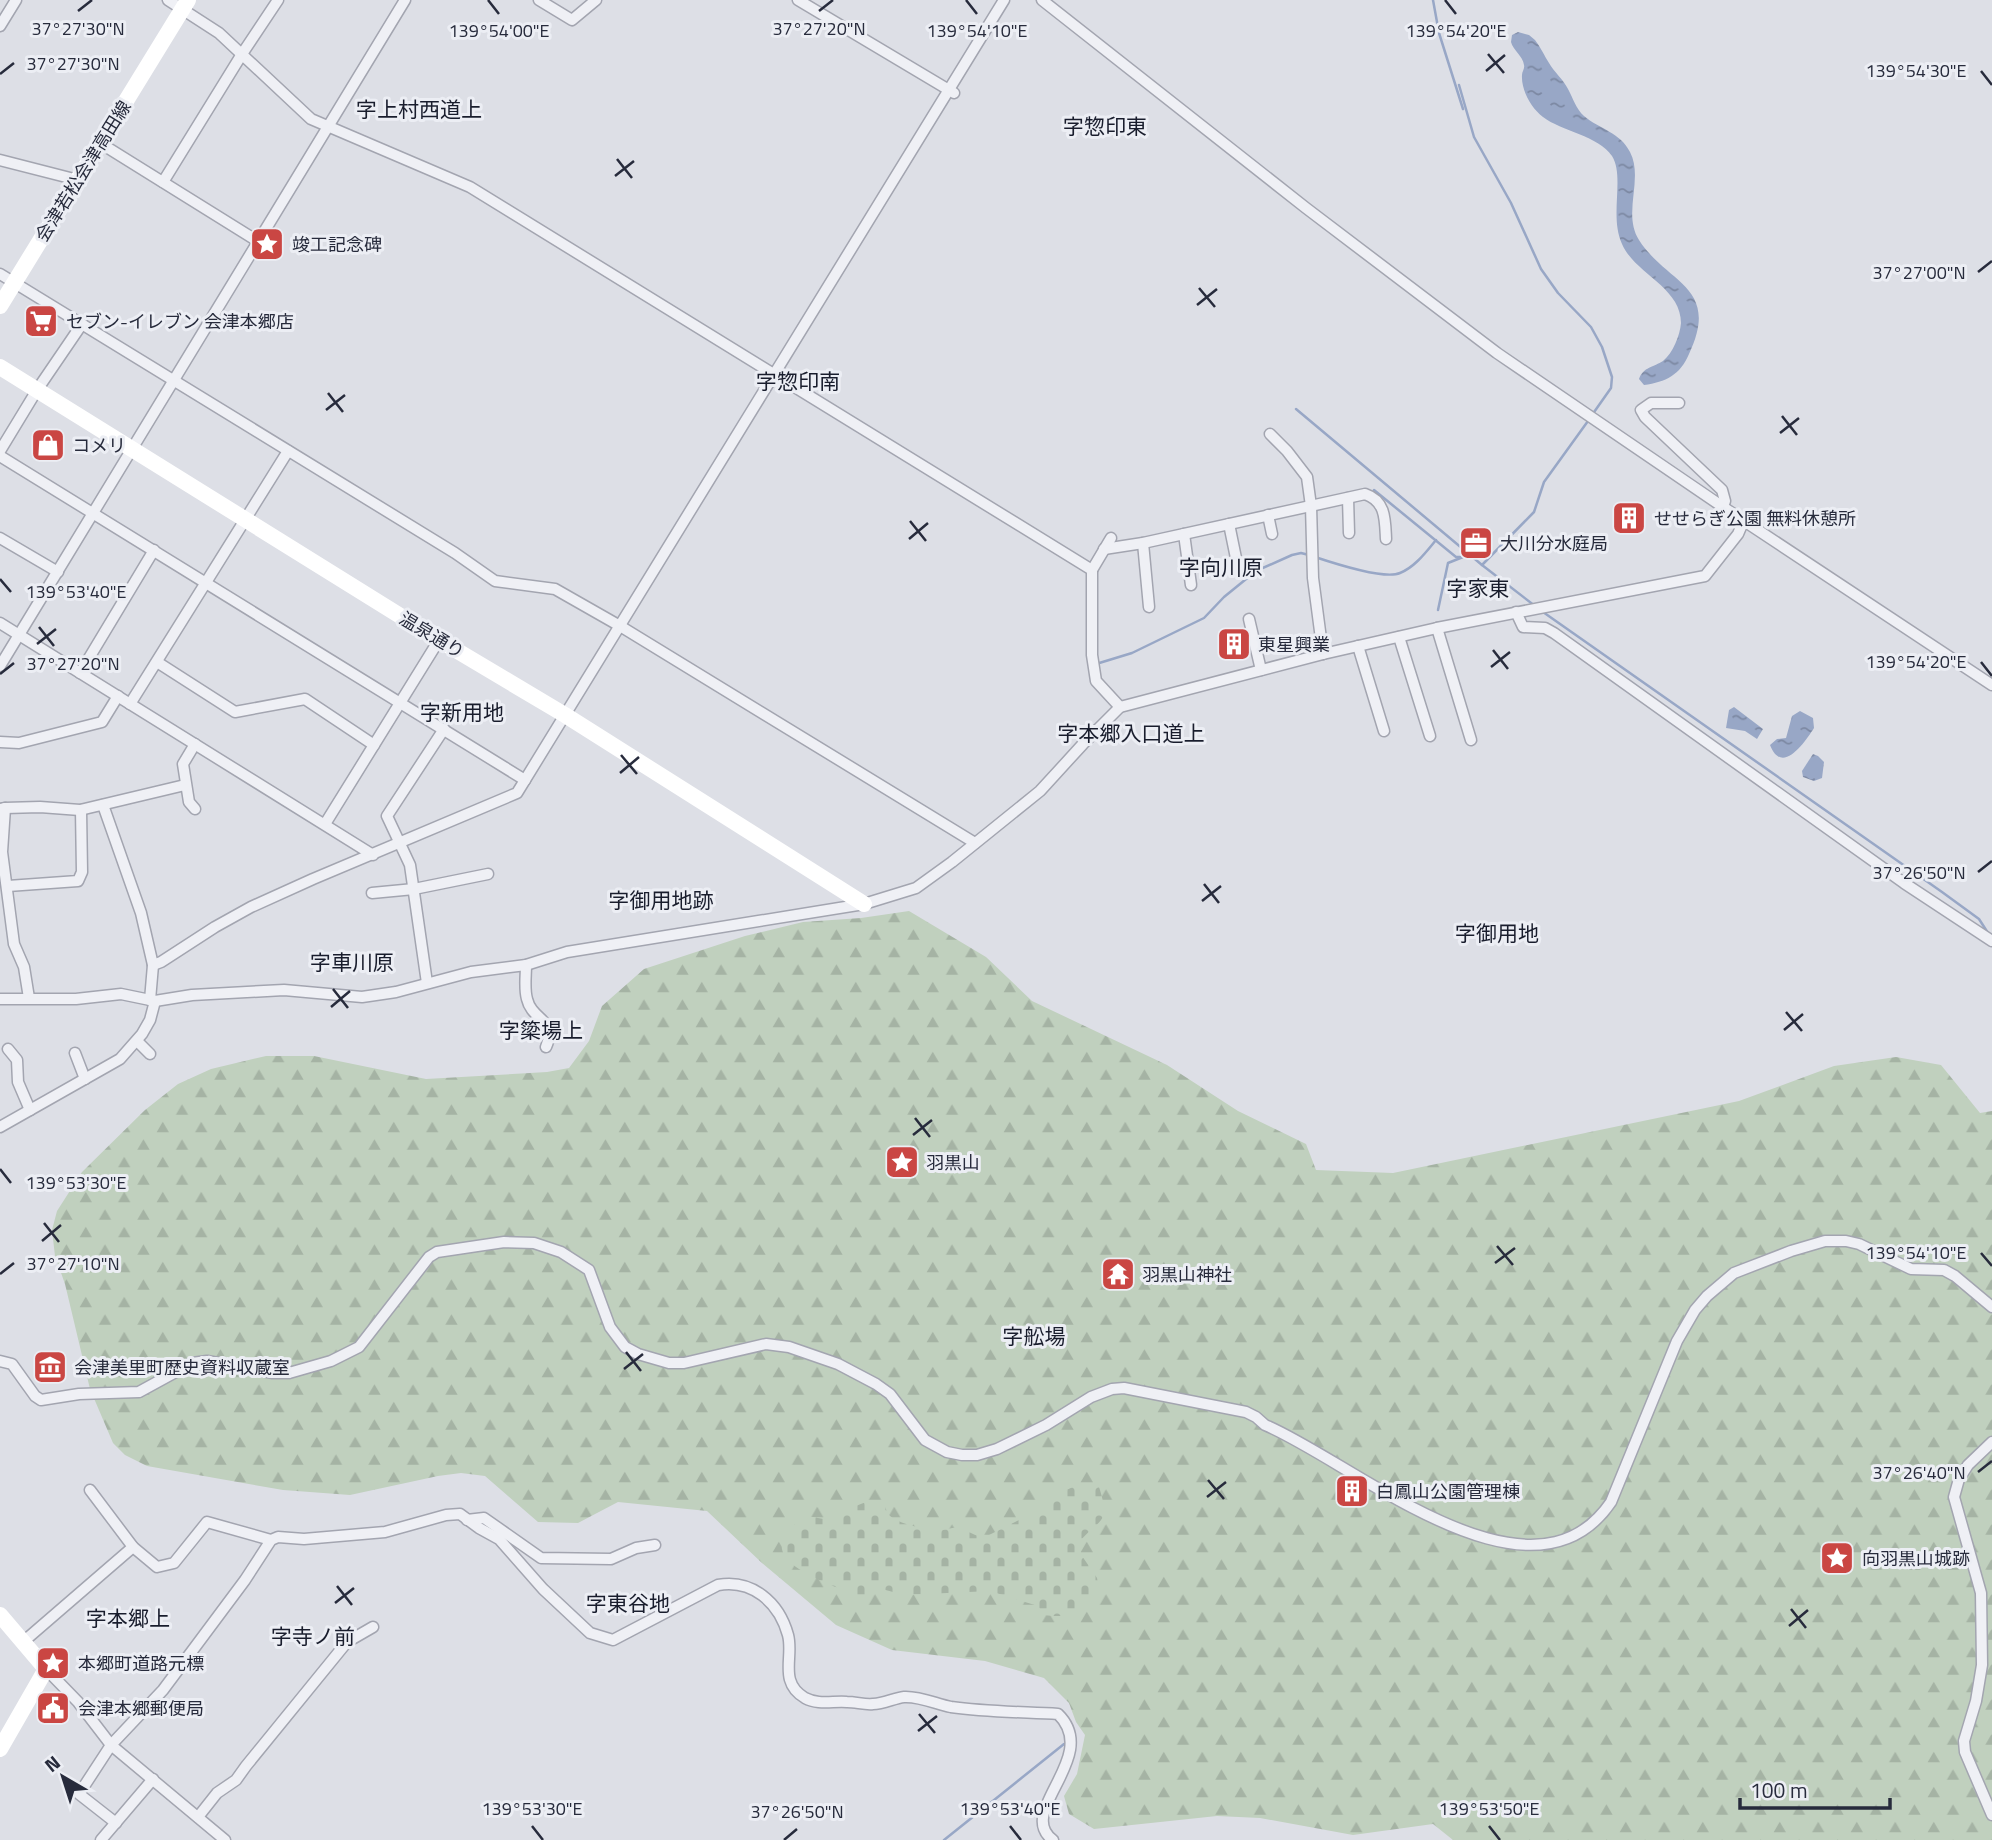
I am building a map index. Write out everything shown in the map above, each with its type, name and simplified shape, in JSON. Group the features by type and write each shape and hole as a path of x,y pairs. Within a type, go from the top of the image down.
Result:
{"street":[{"path":"0,26 16,0"},
{"path":"163,182 278,0"},
{"path":"0,666 405,0"},
{"path":"539,0 572,20 596,0"},
{"path":"798,0 951,92"},
{"path":"153,965 251,907 517,793 951,92 1004,0"},
{"path":"1042,0 1306,208 1497,353 1992,685"},
{"path":"180,3 219,33 308,116 470,187 1092,570"},
{"name":"会津若松会津高田線","path":"0,306 100,143 180,3"},
{"path":"100,143 258,242"},
{"path":"0,160 78,180"},
{"path":"0,274 455,553 495,581 555,589 975,843"},
{"path":"0,451 82,324"},
{"name":"温泉通り","path":"0,367 439,640 565,715 864,904"},
{"path":"1679,403 1651,403 1641,410 1644,418 1722,490 1725,501 1723,507"},
{"path":"1270,434 1307,477 1311,506 1313,578 1323,654"},
{"path":"130,704 289,451"},
{"path":"0,456 525,780"},
{"path":"1104,549 1143,543 1365,494 1373,497 1385,511 1386,539"},
{"path":"1348,498 1349,533"},
{"path":"1268,515 1272,534"},
{"path":"0,999 76,999 121,995 153,1000 212,993 284,990 362,997 396,992 471,972 526,965 567,952 864,904 916,888 975,843 1040,791 1120,707 1323,654 1437,628 1705,576 1738,534 1744,520"},
{"path":"1228,524 1237,563"},
{"path":"1184,534 1191,585"},
{"path":"0,538 58,572"},
{"path":"1111,538 1092,570 1092,655 1096,681 1120,707"},
{"path":"1143,543 1149,607"},
{"path":"80,673 154,550"},
{"path":"1520,612 1523,627 1545,628 1554,633 1904,883 1992,941"},
{"path":"1249,619 1261,670"},
{"path":"0,623 373,855"},
{"path":"1437,628 1471,740"},
{"path":"1399,637 1430,736"},
{"path":"326,824 439,640"},
{"path":"1358,646 1384,731"},
{"path":"157,662 235,712 305,699 374,745"},
{"path":"0,742 19,743 102,722 118,696"},
{"path":"427,983 410,865 387,816 444,730"},
{"path":"195,744 184,761 185,785 189,802 195,809"},
{"path":"29,999 24,967 14,944 2,852 2,808 81,810 185,785"},
{"path":"0,1127 120,1059 137,1041 150,1020 153,965 141,913 103,805"},
{"path":"8,886 78,881 82,872 81,810"},
{"path":"372,893 414,889 488,874"},
{"path":"526,965 527,1002 549,1028 546,1047"},
{"path":"137,1041 150,1054"},
{"path":"8,1049 17,1060 18,1082 30,1110"},
{"path":"75,1053 85,1079"},
{"path":"0,1362 12,1364 35,1396 41,1400 79,1394 139,1392 192,1363 206,1361 273,1373 289,1373 331,1361 359,1347 423,1262 438,1252 505,1242 534,1243 561,1252 589,1270 610,1327 625,1347 638,1354 662,1362 684,1363 766,1344 789,1347 838,1364 876,1384 890,1394 925,1440 947,1452 977,1455 997,1449 1046,1425 1102,1391 1124,1388 1246,1412 1446,1525 1496,1542 1519,1545 1571,1537 1586,1531 1601,1517 1611,1503 1677,1341 1695,1310 1734,1273 1825,1241 1846,1241 1859,1244 1911,1269 1944,1270 1992,1307"},
{"path":"1992,1441 1968,1465 1959,1479 1954,1497 1981,1593 1982,1665 1976,1701 1964,1741 1965,1752 1992,1815"},
{"path":"90,1490 133,1547 157,1567 174,1563 207,1522 271,1540"},
{"path":"116,1823 79,1794 111,1745 163,1690 245,1580 271,1540 278,1537 304,1539 386,1532 446,1514 460,1514 499,1539 543,1589 590,1633 613,1640 718,1585 742,1584 754,1589 779,1614 788,1636 787,1671 792,1685 804,1697 821,1703 875,1704 904,1697 952,1707 1058,1714 1064,1721 1071,1745 1060,1781 1042,1814 1042,1825 1053,1840"},
{"path":"467,1520 484,1518 541,1559 611,1559 636,1548 656,1545"},
{"path":"23,1642 133,1547"},
{"path":"0,1615 78,1703 111,1745 225,1840"},
{"path":"198,1817 217,1793 236,1780 346,1642 373,1627"},
{"path":"0,1749 46,1669"},
{"path":"101,1840 153,1779"}],"green space":[{"path":"909,911 986,957 1032,1001 1167,1065 1238,1111 1306,1144 1316,1170 1393,1173 1739,1101 1834,1066 1896,1057 1941,1065 1980,1113 1992,1111 1992,1840 1453,1840 1433,1824 1353,1835 1260,1818 1217,1816 1094,1829 1069,1814 1064,1796 1077,1774 1085,1735 1076,1722 1069,1703 1044,1678 985,1661 892,1650 836,1625 762,1563 707,1511 618,1502 578,1523 538,1522 485,1476 461,1473 438,1476 350,1495 283,1490 147,1466 125,1455 113,1443 90,1389 65,1284 55,1256 52,1230 57,1211 82,1172 145,1110 178,1084 211,1069 266,1056 314,1056 426,1079 547,1072 569,1068 589,1041 602,1006 644,969 745,936 803,922"},
{"path":"1075,1486 1099,1487 1103,1500 1101,1520 1078,1544 1082,1556 1097,1578 1100,1595 1080,1610 1068,1615 1044,1615 1038,1606 990,1591 904,1595 882,1589 863,1597 804,1572 793,1565 782,1549 787,1534 801,1519 837,1517 868,1502 884,1504 889,1515 906,1524 937,1530 958,1528 985,1537 1031,1514 1039,1503"}],"water":[{"path":"1518,32 1535,40 1566,85 1581,113 1626,145 1634,162 1634,230 1650,255 1686,288 1695,300 1699,314 1697,331 1689,354 1677,372 1659,382 1644,385 1639,379 1646,370 1667,358 1673,349 1681,323 1679,310 1666,290 1628,255 1622,244 1617,221 1616,165 1612,156 1598,143 1543,117 1528,98 1522,81 1523,62 1511,42 1512,35"},
{"path":"1734,707 1763,729 1757,739 1745,731 1726,728 1729,710"},
{"path":"1800,711 1813,718 1814,728 1799,748 1787,757 1781,757 1775,754 1770,745 1777,739 1786,738 1792,716"},
{"path":"1813,754 1824,762 1822,778 1814,781 1803,777 1802,771"}],"waterway":[{"path":"1433,0 1439,33 1463,109"},
{"path":"1459,85 1474,137 1511,203 1541,269 1558,293 1591,327 1602,347 1612,377 1611,388 1592,415"},
{"path":"1296,409 1482,565"},
{"path":"1535,606 1482,565 1534,512 1544,482 1588,421"},
{"path":"1374,490 1456,557 1462,557 1466,552"},
{"path":"1315,557 1358,570 1392,575 1411,567 1436,540"},
{"path":"1096,664 1132,653 1204,618 1224,597 1256,571 1292,555 1309,555"},
{"path":"1438,610 1448,563 1463,557"},
{"path":"1543,612 1942,892 1979,919 1988,933"},
{"path":"944,1840 1064,1744"}],"place":[{"name":"竣工記念碑","path":"267,244"},
{"name":"セブン-イレブン 会津本郷店","path":"41,321"},
{"name":"コメリ","path":"48,445"},
{"name":"せせらぎ公園 無料休憩所","path":"1629,518"},
{"name":"大川分水庭局","path":"1476,543"},
{"name":"東星興業","path":"1234,644"},
{"name":"羽黒山","path":"902,1162"},
{"name":"羽黒山神社","path":"1118,1274"},
{"name":"会津美里町歴史資料収蔵室","path":"50,1367"},
{"name":"白鳳山公園管理棟","path":"1352,1491"},
{"name":"向羽黒山城跡","path":"1837,1558"},
{"name":"本郷町道路元標","path":"53,1663"},
{"name":"会津本郷郵便局","path":"53,1708"}],"district":[{"name":"字上村西道上","path":"419,109"},
{"name":"字惣印東","path":"1105,126"},
{"name":"字惣印南","path":"798,381"},
{"name":"字向川原","path":"1221,567"},
{"name":"字家東","path":"1478,588"},
{"name":"字新用地","path":"462,712"},
{"name":"字本郷入口道上","path":"1131,733"},
{"name":"字御用地跡","path":"661,900"},
{"name":"字御用地","path":"1497,933"},
{"name":"字車川原","path":"352,962"},
{"name":"字簗場上","path":"541,1030"},
{"name":"字舩場","path":"1034,1336"},
{"name":"字東谷地","path":"628,1603"},
{"name":"字本郷上","path":"128,1618"},
{"name":"字寺ノ前","path":"313,1636"}]}
